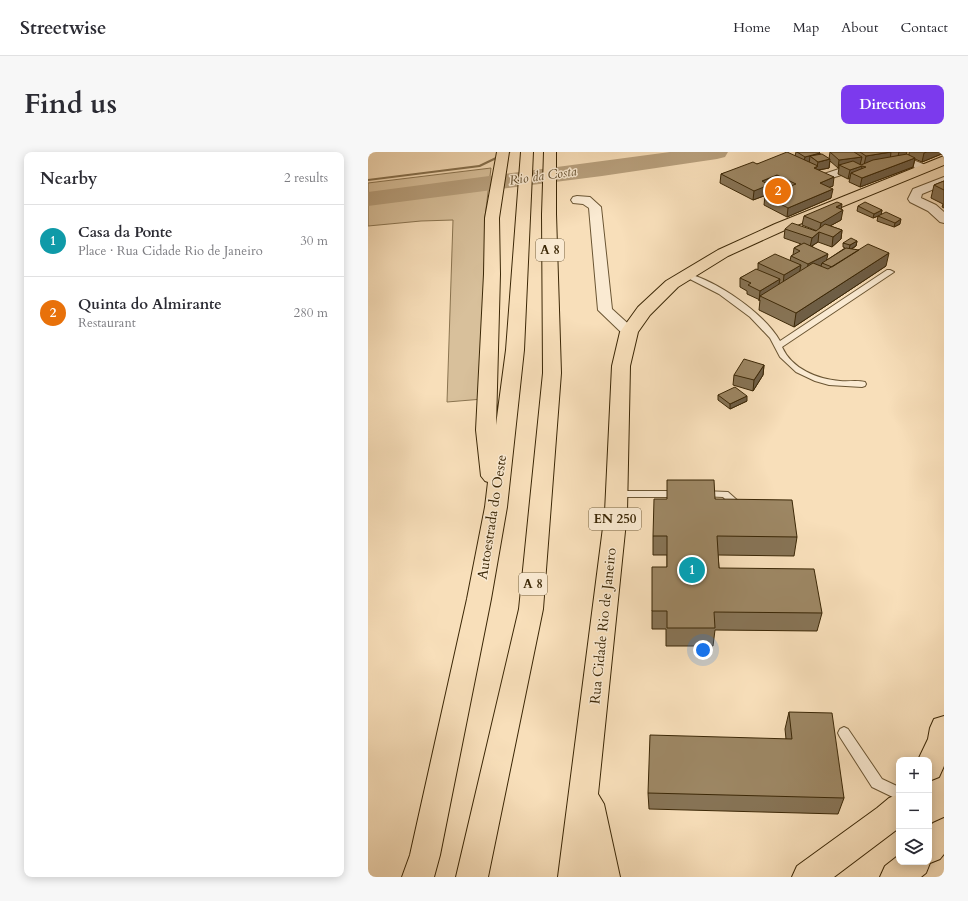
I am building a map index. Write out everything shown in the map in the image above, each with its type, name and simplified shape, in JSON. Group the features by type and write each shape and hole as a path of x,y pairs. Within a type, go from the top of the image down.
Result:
{"main road":[{"path":"496,507 486,430 492,274 492,218 503,152"},
{"name":"Autoestrada do Oeste","path":"418,877 425,855 479,599 496,507 515,350 527,152"},
{"name":"A 8","path":"472,877 531,609 552,373 549,214 550,152"},
{"name":"EN 250","path":"686,276 723,253 780,227 944,160"},
{"name":"Rua Cidade Rio de Janeiro","path":"574,877 615,520 620,366 629,332 644,311 672,284 686,276"},
{"path":"932,761 942,739 944,728"},
{"path":"585,787 604,877"},
{"path":"808,877 896,811"},
{"path":"932,845 944,833"},
{"path":"896,877 911,865"}],"street":[{"path":"822,178 850,169 908,161 924,168"},
{"path":"944,181 917,192 914,199 932,208 944,219"},
{"path":"577,200 586,200 594,207 605,310 629,332"}],"lane":[{"path":"932,208 944,214"},
{"path":"778,346 890,272"},
{"path":"686,276 707,284 730,297 772,334 791,366 808,377 824,382 862,384"},
{"path":"616,494 725,494 744,510 752,511"},
{"path":"844,733 877,783 897,793"}],"shaded area":[{"path":"491,168 485,217 483,399 447,402 453,220 421,221 368,226 368,183"}],"building":[{"path":"787,152 818,166 814,168 834,177 820,183 833,189 788,208 765,196 796,184 777,175 762,181 769,185 754,191 721,174 753,162 757,164"},
{"path":"797,152 819,152 820,153 805,157"},
{"path":"830,152 854,152 862,157 839,160"},
{"path":"860,152 891,152 866,156"},
{"path":"822,154 830,159 818,162 810,156"},
{"path":"907,154 915,158 862,178 851,173 866,167 862,166 850,170 839,165 853,161 861,165 873,160"},
{"path":"944,181 944,190 934,185"},
{"path":"837,202 842,204 836,207 843,210 821,223 804,216"},
{"path":"865,202 882,210 874,214 858,206"},
{"path":"886,212 901,219 895,223 878,216"},
{"path":"792,223 816,231 825,224 842,230 833,237 819,232 812,238 785,229"},
{"path":"851,238 857,241 850,245 843,243"},
{"path":"804,243 828,254 808,264 791,256 800,251 794,248"},
{"path":"868,244 889,253 796,313 760,296 813,263 828,269"},
{"path":"846,248 859,250 832,267 822,263"},
{"path":"775,254 801,265 784,275 758,263"},
{"path":"756,269 780,279 760,291 748,285 751,283 740,278"},
{"path":"744,359 764,365 754,380 734,375"},
{"path":"735,387 747,396 730,404 718,395"},
{"path":"667,480 714,480 715,499 792,500 797,537 717,536 719,568 814,569 822,613 714,612 715,628 667,628 667,611 652,611 652,567 667,567 667,536 653,536 654,499 667,499"},
{"path":"789,712 832,713 844,798 648,793 650,735 792,739"}],"waterway":[{"path":"368,180 480,166 509,152"},
{"name":"Rio da Costa","path":"368,199 602,169 717,152"}],"place":[{"name":"Quinta do Almirante","path":"778,191"},
{"name":"Casa da Ponte","path":"692,570"}]}
